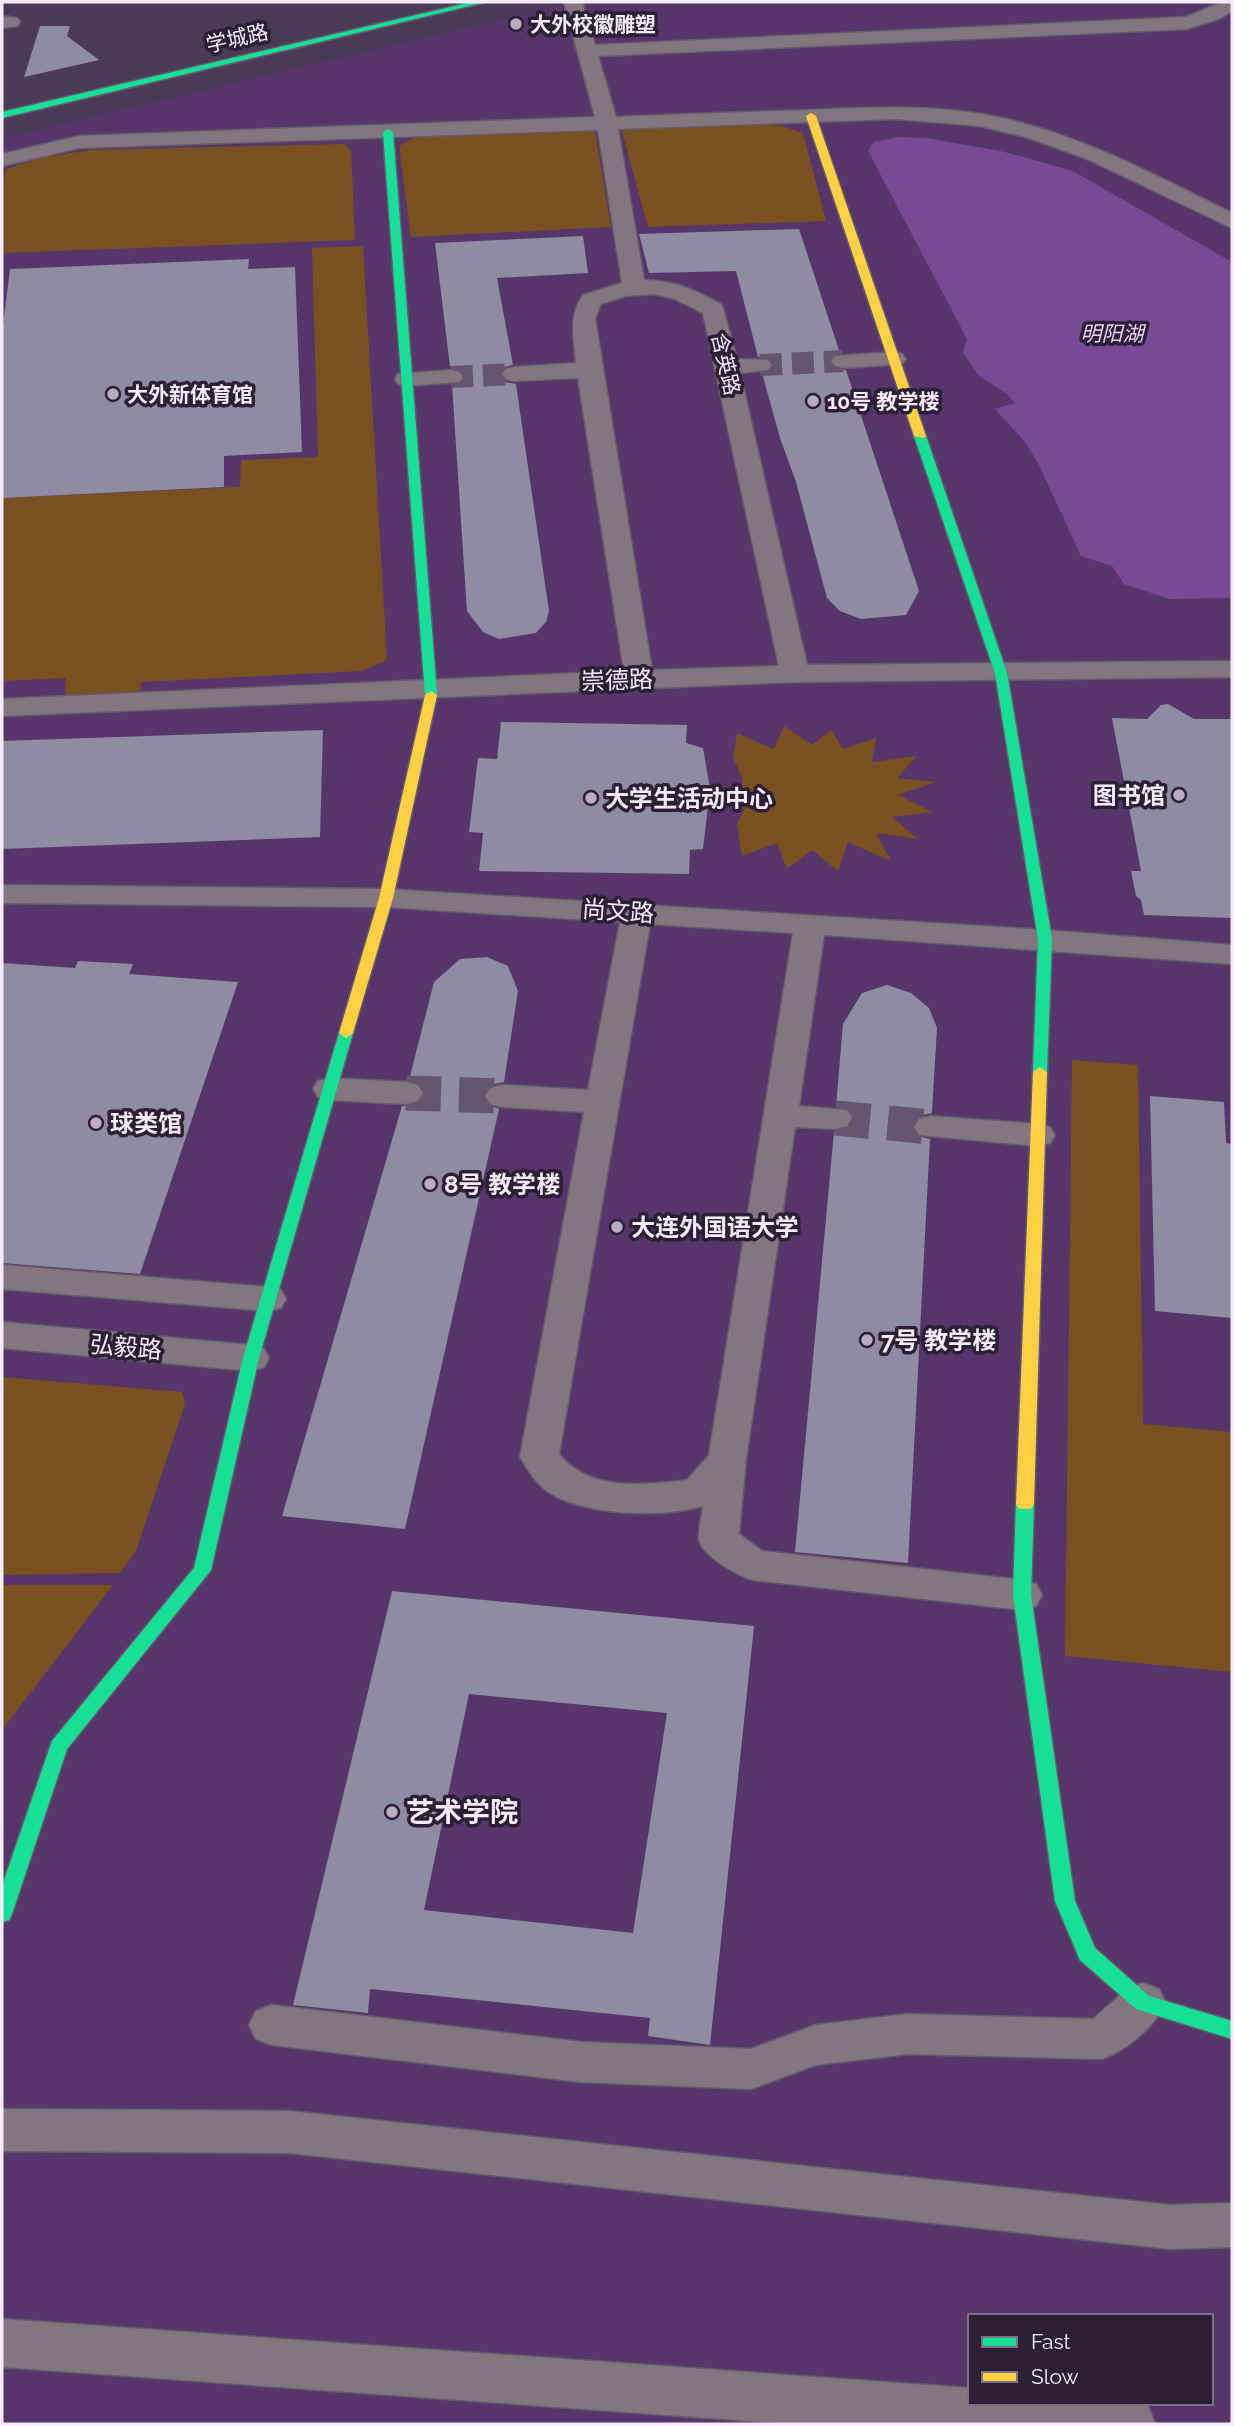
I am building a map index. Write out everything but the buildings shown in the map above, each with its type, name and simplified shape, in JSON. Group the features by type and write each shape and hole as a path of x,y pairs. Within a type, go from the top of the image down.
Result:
{"street":[{"name":"学城路","path":"2,104 444,5 482,2"},
{"path":"573,2 607,123 634,287"},
{"path":"587,51 1187,23 1212,15 1232,3"},
{"name":"学城路","path":"2,115 444,5"},
{"path":"2,160 79,142 909,113 948,115 1005,124 1068,143 1232,221"},
{"path":"811,116 1001,673 1045,939 1022,1595 1065,1901 1087,1954 1143,2003 1232,2029"},
{"path":"2,1914 59,1746 202,1570 251,1358 386,898 432,688 388,132"},
{"name":"含英路","path":"639,679 583,318 591,300 616,290 634,287 670,288 692,296 714,310 795,674"},
{"path":"843,361 894,359"},
{"path":"726,366 760,365"},
{"path":"514,374 589,370"},
{"path":"407,379 451,377"},
{"name":"崇德路","path":"2,708 795,674 1232,669"},
{"name":"尚文路","path":"2,894 386,898 1045,939 1232,954"},
{"path":"637,912 539,1457 561,1481 587,1493 633,1497 698,1493 727,1459"},
{"path":"810,925 727,1459 719,1540 752,1565 1022,1595"},
{"path":"330,1089 406,1093"},
{"path":"502,1096 602,1102"},
{"path":"780,1116 835,1118"},
{"path":"931,1126 1038,1135"},
{"path":"2,1277 268,1299"},
{"name":"弘毅路","path":"2,1335 251,1358"},
{"path":"272,2025 581,2062 751,2069 815,2045 908,2034 1102,2039 1143,2003"},
{"path":"2,2130 289,2132 1171,2227 1232,2225"},
{"path":"2,2343 1130,2424"}],"shaded area":[{"name":"大连外国语大学","path":"575,2 1232,2 1232,2424 2,2424 2,138"},
{"path":"738,123 782,126 803,133 826,221 648,227 621,128"},
{"path":"583,128 595,132 611,227 411,237 399,146 415,137"},
{"path":"344,144 351,150 355,240 2,253 2,195 6,169 45,157 91,150"},
{"path":"363,246 387,660 362,671 141,682 140,695 65,699 66,678 2,681 2,498 240,487 241,460 318,457 312,248"},
{"path":"784,726 812,745 831,730 843,749 876,738 872,762 917,756 897,778 936,782 898,795 932,812 892,817 918,839 876,833 891,861 848,842 838,871 812,850 787,869 777,843 742,856 737,824 745,808 742,778 733,757 737,733 774,749"},
{"path":"1072,1060 1138,1065 1143,1424 1232,1432 1232,1672 1065,1656"},
{"path":"2,1377 182,1392 185,1404 136,1551 120,1573 2,1575"},
{"path":"2,1585 113,1585 2,1730"}],"water":[{"name":"明阳湖","path":"899,137 927,138 1005,152 1073,171 1232,262 1232,598 1170,599 1124,584 1112,566 1081,556 1039,465 1025,442 995,409 1015,403 1007,394 980,377 963,353 967,339 868,151 874,142"}],"tunnel":[{"path":"760,365 843,361"},
{"path":"451,377 514,374"},
{"path":"406,1093 502,1096"},
{"path":"835,1118 931,1127"}],"traffic: fast":[{"path":"2,115 482,2"},
{"path":"388,132 431,695"},
{"path":"920,436 1001,673 1045,939 1040,1072"},
{"path":"2,1914 59,1746 202,1570 251,1358 346,1033"},
{"path":"1025,1504 1022,1595 1065,1901 1087,1954 1143,2003 1232,2030"}],"traffic: slow":[{"path":"811,116 920,436"},
{"path":"346,1033 386,898 431,695"},
{"path":"1025,1504 1040,1072"}],"place":[{"name":"大外校徽雕塑","path":"516,24"},
{"name":"大外新体育馆","path":"113,394"},
{"name":"10号 教学楼","path":"813,401"},
{"name":"图书馆","path":"1179,795"},
{"name":"大学生活动中心","path":"591,798"},
{"name":"球类馆","path":"96,1123"},
{"name":"8号 教学楼","path":"430,1184"},
{"name":"大连外国语大学","path":"617,1227"},
{"name":"7号 教学楼","path":"867,1340"},
{"name":"艺术学院","path":"392,1812"}]}
